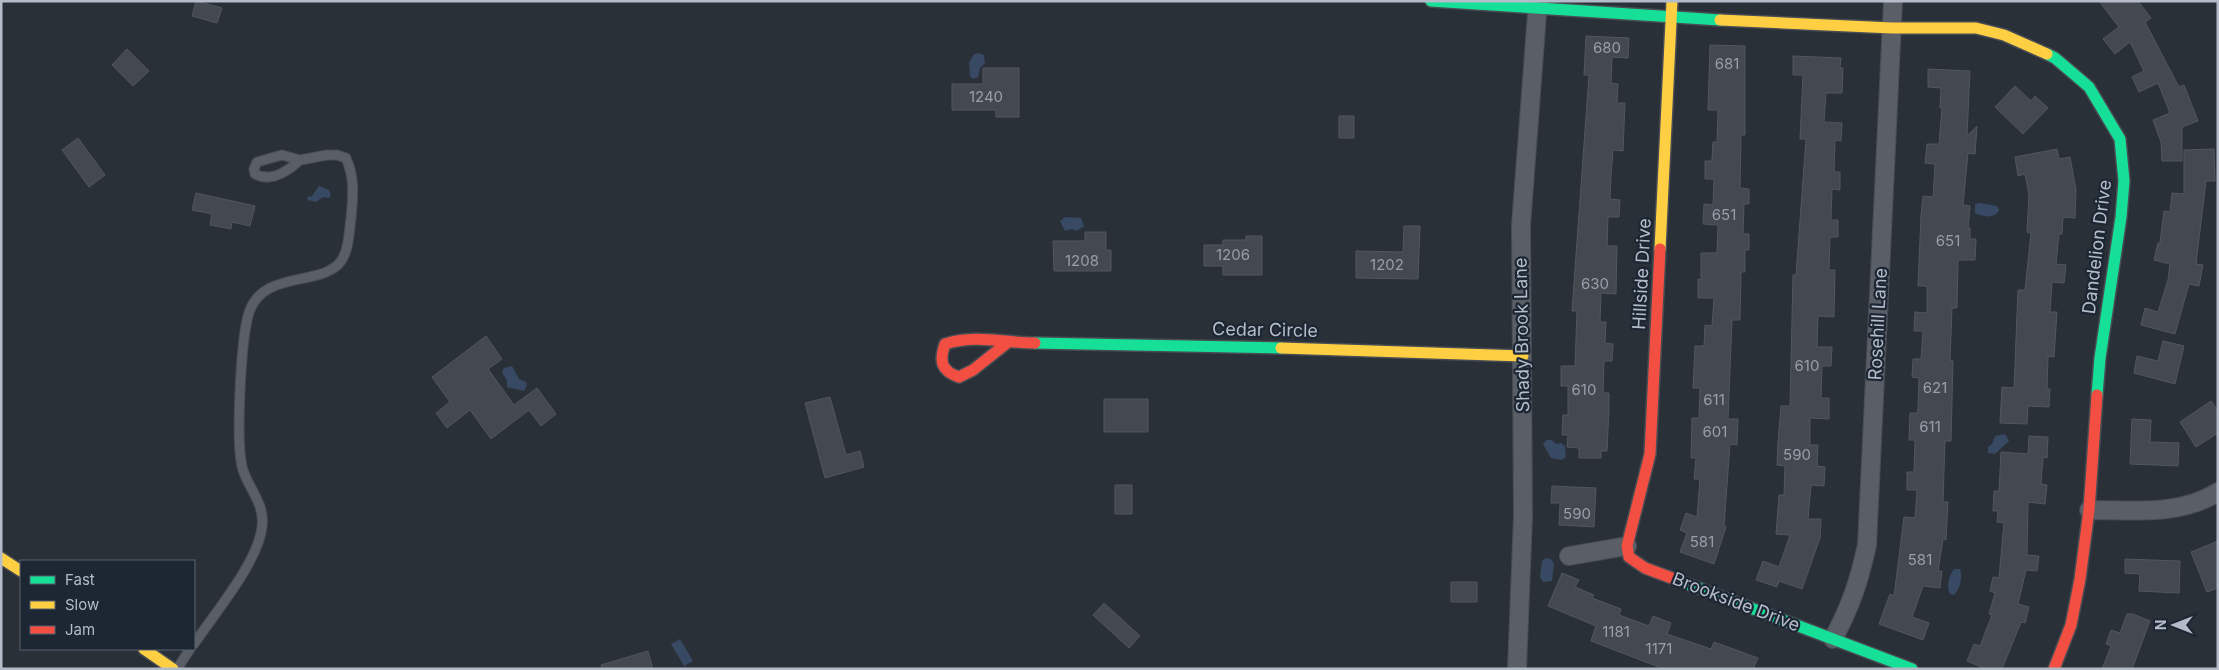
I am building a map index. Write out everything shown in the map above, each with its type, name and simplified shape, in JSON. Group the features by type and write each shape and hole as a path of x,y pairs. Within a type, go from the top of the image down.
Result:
{"street":[{"name":"Dandelion Drive","path":"1431,1 1538,5 1672,18 1892,28 1976,28 2004,35 2056,58 2090,87 2120,139 2124,181 2121,218 2100,358 2090,510 2071,625 2054,669"},
{"name":"Hillside Drive","path":"1627,546 1650,454 1672,1"},
{"name":"Rosehill Lane","path":"1833,639 1848,612 1858,586 1867,545 1893,1"},
{"name":"Shady Brook Lane","path":"1517,669 1523,516 1523,356 1520,225 1538,5"},
{"name":"Cedar Circle","path":"1007,343 974,370 959,377 948,374 942,366 941,353 945,344 961,338 983,337 1007,343 1351,349 1523,356"},
{"path":"2090,510 2163,511 2205,500 2218,492"},
{"path":"1569,556 1627,546"},
{"name":"Brookside Drive","path":"1627,546 1628,557 1645,568 1912,669"},
{"path":"1,558 20,570"},
{"path":"145,650 173,669"}],"lane":[{"path":"195,643 247,565 258,544 262,528 262,506 243,470 239,451 243,356 250,308 256,298 268,290 290,280 330,270 340,263 345,254 354,193 352,172 346,158 337,155 326,155 300,160"},
{"path":"177,669 189,650"}],"water":[{"path":"974,54 984,55 985,63 980,68 978,77 973,79 970,76 969,63"},
{"path":"319,186 329,190 331,196 328,198 323,197 316,202 308,200 307,197 312,196"},
{"path":"1975,204 1997,206 1999,210 1992,216 1975,213"},
{"path":"1065,217 1081,218 1084,226 1077,231 1072,229 1065,231 1060,221"},
{"path":"512,366 519,379 526,382 527,385 524,391 507,387 507,381 502,372 504,368"},
{"path":"2005,434 2009,441 1995,454 1988,453 1988,447 1992,444 1995,436"},
{"path":"1547,440 1552,440 1556,444 1561,443 1565,446 1566,457 1562,460 1551,458 1543,444"},
{"path":"1546,558 1551,559 1554,564 1552,581 1543,582 1540,577 1542,561"},
{"path":"1954,569 1960,569 1961,579 1954,595 1950,594 1948,584"},
{"path":"680,639 693,661 684,666 671,644"}],"building":[{"path":"196,1 222,8 217,23 192,16"},
{"path":"2099,1 2138,1 2151,18 2145,22 2179,87 2184,85 2198,121 2182,127 2182,161 2162,161 2161,142 2153,120 2170,113 2158,83 2139,92 2132,77 2144,71 2130,42 2115,54 2103,39 2119,27"},
{"path":"1586,36 1629,38 1628,58 1612,57 1611,83 1618,84 1617,103 1625,103 1623,151 1613,150 1611,176 1610,199 1620,200 1619,217 1608,217 1607,246 1617,246 1616,294 1601,293 1600,322 1606,322 1605,343 1613,344 1612,361 1604,361 1603,393 1609,393 1609,409 1607,451 1601,451 1601,458 1579,458 1579,448 1567,447 1568,435 1562,435 1563,415 1568,415 1568,386 1561,386 1561,366 1575,366 1577,311 1572,311 1589,75 1584,75"},
{"path":"1710,45 1745,46 1745,135 1741,135 1740,188 1749,189 1749,204 1744,204 1743,234 1749,234 1749,250 1745,250 1745,272 1741,272 1740,320 1732,320 1728,419 1738,419 1737,445 1730,444 1724,526 1726,527 1714,564 1680,552 1687,533 1680,530 1686,513 1697,517 1700,479 1694,479 1696,458 1691,458 1692,418 1699,418 1700,388 1693,388 1695,346 1704,346 1705,325 1712,326 1714,298 1698,298 1698,279 1701,280 1701,253 1717,253 1718,225 1703,224 1704,204 1713,205 1714,179 1705,179 1705,161 1712,161 1713,142 1717,142 1718,110 1708,110"},
{"path":"127,49 149,71 133,86 112,65"},
{"path":"1793,56 1841,58 1840,68 1843,68 1842,93 1826,93 1824,122 1842,123 1841,141 1835,140 1834,172 1840,172 1840,190 1832,189 1831,220 1838,220 1838,237 1830,237 1829,270 1835,270 1834,317 1818,316 1817,347 1832,347 1831,366 1822,366 1821,398 1829,398 1829,419 1810,418 1810,445 1818,445 1817,466 1825,467 1824,486 1811,485 1808,519 1821,519 1820,538 1802,589 1779,581 1777,587 1756,580 1763,561 1779,567 1790,535 1776,534 1779,495 1784,495 1785,466 1777,465 1778,443 1781,406 1790,406 1793,275 1796,275 1806,139 1800,139 1803,75 1793,75"},
{"path":"983,68 1019,68 1019,117 996,117 996,110 952,110 952,84 983,84"},
{"path":"1928,69 1970,71 1967,136 1977,126 1975,154 1968,153 1963,205 1970,206 1968,228 1970,228 1970,239 1976,239 1975,260 1958,260 1957,308 1952,308 1950,360 1953,361 1951,441 1945,441 1943,502 1948,502 1946,540 1943,539 1938,571 1942,571 1940,588 1923,586 1912,617 1929,623 1923,640 1879,624 1890,594 1894,596 1904,517 1915,518 1917,490 1907,490 1907,472 1914,472 1915,440 1909,440 1910,413 1917,413 1919,378 1912,377 1913,359 1921,359 1923,331 1914,331 1915,312 1927,313 1927,286 1918,286 1921,215 1923,196 1933,197 1935,164 1925,163 1927,144 1939,144 1942,108 1940,108 1941,88 1928,87"},
{"path":"2015,86 2031,101 2035,96 2048,108 2023,134 1995,107"},
{"path":"1339,116 1354,116 1354,138 1339,138"},
{"path":"78,138 105,175 89,187 62,150"},
{"path":"2057,149 2059,159 2070,157 2076,190 2075,218 2063,217 2062,234 2059,234 2056,264 2066,265 2064,283 2052,282 2050,312 2057,312 2054,357 2048,356 2047,389 2050,389 2049,407 2028,406 2027,424 2000,423 2002,387 2014,388 2018,290 2025,290 2031,233 2027,232 2029,195 2025,174 2018,176 2015,157"},
{"path":"2214,149 2215,181 2206,181 2196,264 2203,265 2199,286 2189,284 2175,334 2141,325 2145,308 2158,312 2168,280 2170,264 2154,260 2158,243 2160,243 2164,211 2170,212 2172,193 2184,194 2184,150"},
{"path":"196,193 255,206 250,226 232,222 231,229 210,225 212,214 192,210"},
{"path":"1404,226 1420,226 1418,279 1356,278 1356,251 1403,252"},
{"path":"1085,232 1106,232 1106,250 1111,250 1111,271 1054,271 1053,241 1085,241"},
{"path":"1246,236 1262,236 1262,275 1223,275 1223,266 1204,266 1204,245 1223,245 1223,240 1246,240"},
{"path":"486,336 502,359 488,369 514,405 537,388 556,414 541,426 529,410 491,439 470,410 447,428 436,413 450,402 432,377"},
{"path":"2163,341 2184,346 2175,384 2134,373 2137,356 2158,361"},
{"path":"830,397 846,455 860,451 864,467 825,478 805,403"},
{"path":"1104,399 1148,399 1148,432 1104,432"},
{"path":"2211,401 2218,411 2218,433 2196,447 2180,422"},
{"path":"2132,419 2151,420 2150,442 2179,443 2178,466 2130,464"},
{"path":"2029,436 2048,437 2047,458 2043,457 2041,484 2047,485 2045,504 2028,502 2027,555 2039,556 2037,571 2026,570 2018,604 2029,607 2025,623 2021,622 2002,669 1986,669 1967,661 1974,644 1980,646 1992,615 1989,614 1995,593 1990,591 1993,577 1999,578 2004,523 1997,522 1998,511 1993,511 1994,491 1999,491 2001,452 2028,454"},
{"path":"1115,485 1132,485 1132,514 1115,514"},
{"path":"1552,486 1596,488 1594,527 1559,525 1560,503 1551,503"},
{"path":"2218,541 2218,588 2207,592 2191,552"},
{"path":"2125,559 2180,561 2179,593 2139,591 2140,574 2125,573"},
{"path":"1562,573 1579,580 1575,587 1594,595 1592,598 1621,609 1619,615 1649,626 1653,616 1671,623 1667,634 1711,649 1714,642 1758,658 1753,669 1664,669 1591,641 1596,626 1548,606"},
{"path":"1451,582 1477,582 1477,602 1451,602"},
{"path":"1104,603 1140,636 1129,648 1093,615"},
{"path":"2127,614 2133,614 2150,621 2132,669 2102,669 2111,646 2106,644 2111,630 2120,633"},
{"path":"648,651 653,669 602,669 601,665"}],"traffic: fast":[{"path":"1431,1 1720,20"},
{"path":"2047,54 2055,58 2089,87 2120,139 2124,181 2121,217 2100,358 2097,395"},
{"path":"1035,343 1281,348"},
{"path":"1677,580 1912,669"}],"traffic: slow":[{"path":"1660,249 1672,1"},
{"path":"1720,20 1892,28 1976,28 2004,35 2047,54"},
{"path":"1281,348 1523,356"},
{"path":"1,558 20,570"},
{"path":"145,650 173,669"}],"traffic: jam":[{"path":"1660,249 1650,454 1627,546 1629,557 1645,568 1677,580"},
{"path":"1007,343 973,370 959,377 948,372 943,365 942,355 945,344 957,341 979,339 1035,343"},
{"path":"2054,669 2071,625 2080,579 2089,510 2097,395"}]}
